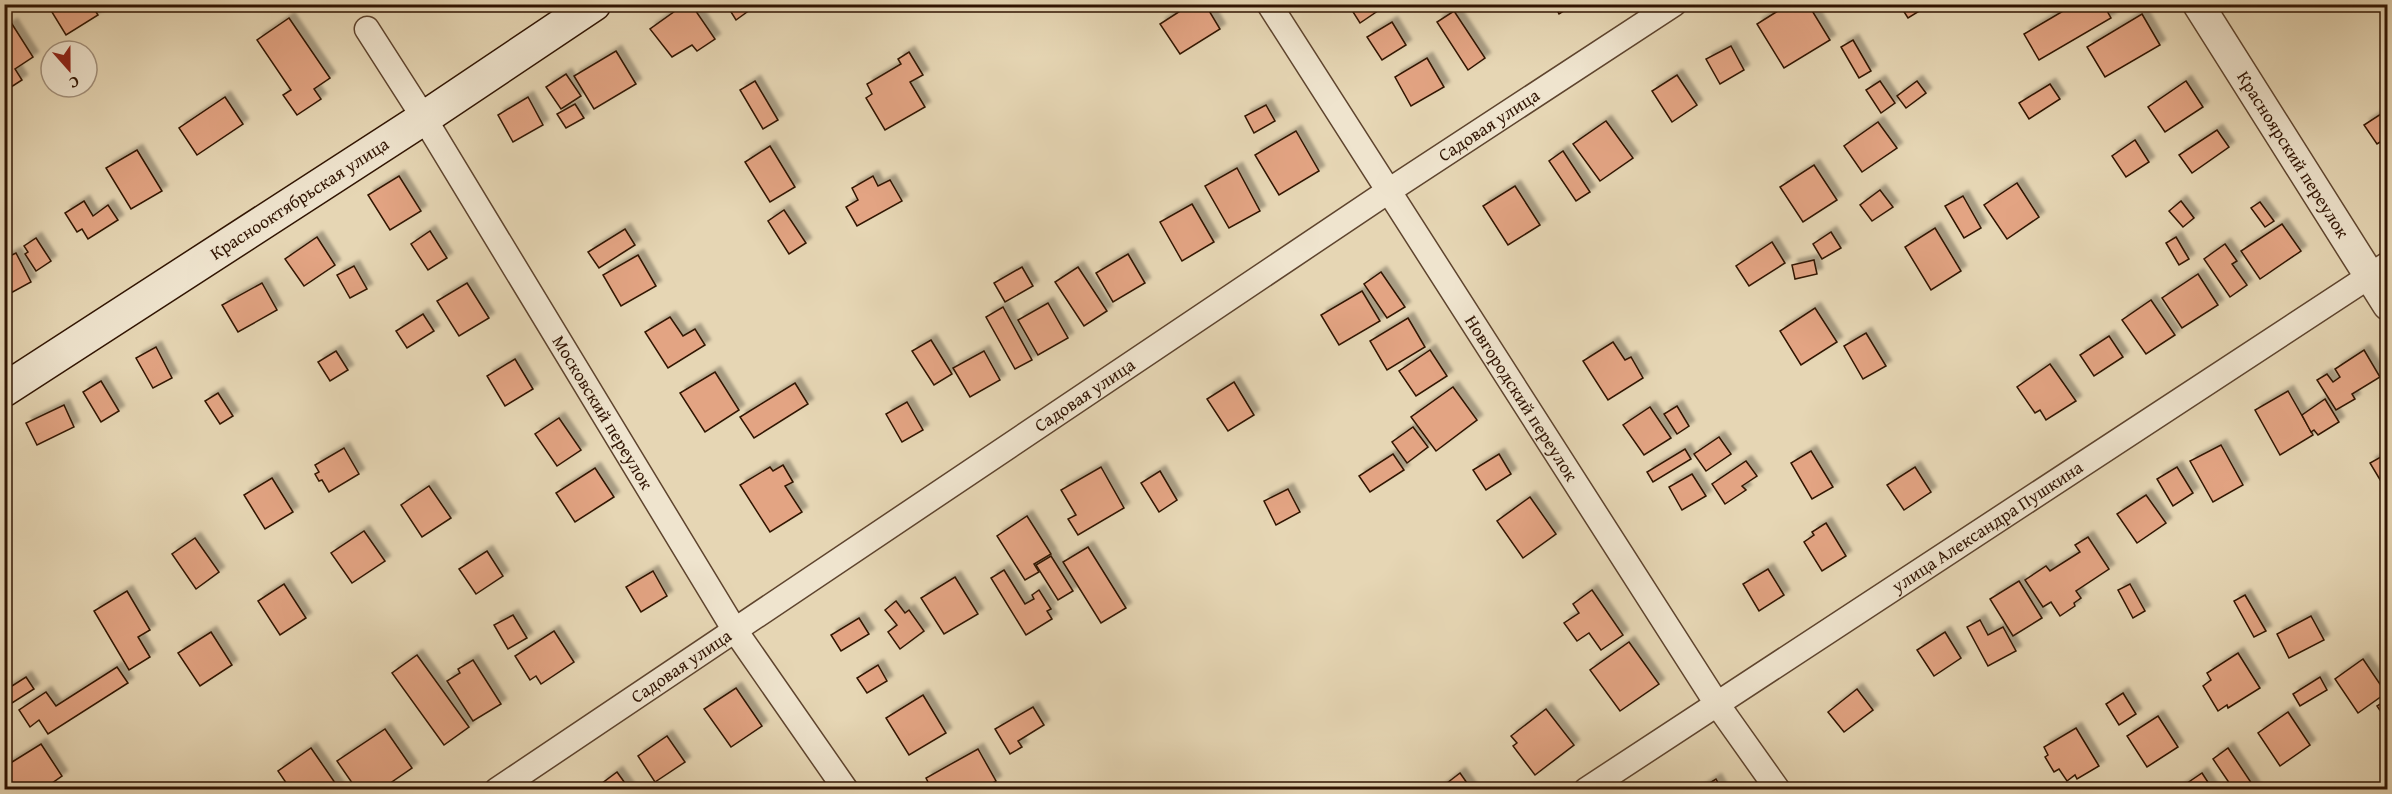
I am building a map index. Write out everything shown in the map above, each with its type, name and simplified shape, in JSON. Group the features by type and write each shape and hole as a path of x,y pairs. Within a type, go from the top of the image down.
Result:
{"main road":[{"name":"Краснооктябрьская улица","path":"4,390 424,118 594,4"}],"street":[{"name":"Новгородский переулок","path":"1269,4 1717,704 1778,789"},
{"name":"Садовая улица","path":"497,789 1388,192 1674,4"},
{"name":"Красноярский переулок","path":"2198,4 2378,270 2388,305"},
{"name":"Московский переулок","path":"367,29 424,118 734,629 846,789"},
{"name":"улица Александра Пушкина","path":"1586,789 2378,270"}],"building":[{"path":"47,4 91,4 98,15 66,35"},
{"path":"685,4 691,4 715,39 697,51 692,45 672,57 650,29"},
{"path":"726,4 758,4 736,20"},
{"path":"1191,4 1205,4 1220,29 1180,54 1160,24"},
{"path":"1348,4 1384,4 1385,6 1360,23"},
{"path":"1554,4 1575,4 1559,14"},
{"path":"1789,4 1808,4 1830,40 1784,68 1757,24"},
{"path":"1899,4 1925,4 1926,7 1908,18"},
{"path":"2075,4 2103,4 2111,18 2039,60 2024,34"},
{"path":"1454,11 1485,58 1468,70 1437,22"},
{"path":"2142,14 2160,45 2105,77 2087,47"},
{"path":"289,18 330,78 314,89 321,99 297,115 283,95 291,90 257,40"},
{"path":"1392,22 1406,45 1382,60 1367,37"},
{"path":"12,24 33,57 15,69 22,80 8,89 4,84 4,29"},
{"path":"1853,40 1871,71 1859,78 1841,47"},
{"path":"1731,46 1744,70 1720,84 1706,59"},
{"path":"616,51 636,84 594,109 574,76"},
{"path":"909,52 923,75 910,82 925,107 885,130 866,98 872,94 867,84 901,64 898,59"},
{"path":"1427,58 1444,87 1411,106 1395,77"},
{"path":"566,74 581,96 561,109 546,87"},
{"path":"1677,75 1697,105 1672,122 1652,91"},
{"path":"755,81 778,120 763,129 740,90"},
{"path":"1880,81 1895,103 1881,113 1866,90"},
{"path":"1917,81 1926,93 1906,108 1897,96"},
{"path":"2186,81 2203,107 2165,132 2148,107"},
{"path":"2050,84 2060,99 2029,119 2019,103"},
{"path":"225,97 243,124 197,155 179,128"},
{"path":"528,97 543,125 513,142 498,115"},
{"path":"575,104 584,118 566,128 557,114"},
{"path":"1266,105 1275,121 1254,133 1245,116"},
{"path":"2387,110 2388,137 2377,144 2364,125"},
{"path":"1606,121 1633,158 1600,181 1573,144"},
{"path":"1878,122 1897,148 1862,172 1844,146"},
{"path":"2217,130 2229,147 2192,173 2179,155"},
{"path":"1296,131 1319,171 1279,195 1255,155"},
{"path":"2135,140 2149,162 2126,177 2112,156"},
{"path":"770,146 795,187 770,202 745,162"},
{"path":"137,150 162,191 131,209 106,168"},
{"path":"1563,151 1590,192 1576,201 1549,161"},
{"path":"1814,165 1837,200 1803,222 1780,187"},
{"path":"1237,168 1260,211 1229,228 1205,186"},
{"path":"399,176 421,211 390,230 368,195"},
{"path":"873,176 878,186 890,180 902,201 857,226 846,207 858,200 852,188"},
{"path":"2017,183 2039,217 2007,239 1984,205"},
{"path":"1515,186 1540,225 1508,245 1483,206"},
{"path":"1880,190 1893,207 1872,221 1860,205"},
{"path":"1963,196 1981,228 1964,238 1945,206"},
{"path":"84,201 93,216 108,205 118,220 88,239 82,229 77,232 65,213"},
{"path":"2181,201 2194,218 2183,227 2169,211"},
{"path":"2260,202 2274,221 2265,227 2251,208"},
{"path":"1192,204 1214,242 1182,261 1160,222"},
{"path":"784,210 806,243 789,254 768,221"},
{"path":"2282,224 2301,251 2260,279 2241,251"},
{"path":"1935,228 1961,271 1931,290 1905,247"},
{"path":"625,229 635,245 599,268 588,252"},
{"path":"430,231 447,258 428,270 411,244"},
{"path":"1831,232 1841,248 1822,259 1813,244"},
{"path":"317,237 335,265 304,286 285,259"},
{"path":"2176,237 2189,259 2179,265 2166,243"},
{"path":"36,238 51,261 36,271 25,254 28,252 24,246"},
{"path":"1772,242 1785,263 1749,286 1736,266"},
{"path":"2225,244 2237,261 2232,264 2247,285 2230,297 2204,259"},
{"path":"16,253 31,282 9,294 7,291 4,293 4,259"},
{"path":"1128,254 1145,283 1113,302 1096,273"},
{"path":"638,255 656,286 621,306 603,275"},
{"path":"1814,260 1817,274 1795,279 1792,265"},
{"path":"354,266 367,289 350,298 337,275"},
{"path":"1022,267 1033,286 1005,302 994,283"},
{"path":"1078,267 1107,311 1084,326 1055,282"},
{"path":"1381,272 1405,307 1387,318 1364,284"},
{"path":"2198,274 2218,305 2182,328 2162,298"},
{"path":"262,283 277,310 238,332 222,305"},
{"path":"467,283 489,318 459,336 437,301"},
{"path":"1362,291 1380,321 1339,345 1321,315"},
{"path":"2151,300 2175,335 2146,354 2122,320"},
{"path":"1048,303 1068,338 1038,355 1018,320"},
{"path":"1003,307 1032,360 1015,369 986,317"},
{"path":"1815,308 1837,342 1801,365 1780,331"},
{"path":"423,314 434,331 407,348 396,331"},
{"path":"670,317 683,336 695,329 705,345 668,368 645,332"},
{"path":"1408,318 1425,347 1387,370 1370,341"},
{"path":"1866,333 1886,366 1863,379 1844,346"},
{"path":"2109,336 2123,357 2094,376 2080,355"},
{"path":"931,340 952,374 934,385 912,351"},
{"path":"1613,342 1625,360 1631,357 1643,378 1608,400 1583,361"},
{"path":"156,347 172,378 153,388 136,358"},
{"path":"1430,350 1447,376 1416,396 1399,371"},
{"path":"2364,350 2380,377 2352,394 2355,399 2336,410 2317,380 2327,374 2333,382 2340,377 2335,369"},
{"path":"336,351 348,370 330,381 318,362"},
{"path":"984,351 1000,380 970,397 953,368"},
{"path":"515,359 533,389 505,406 487,376"},
{"path":"2050,364 2076,401 2046,420 2040,410 2035,413 2017,387"},
{"path":"715,372 739,410 705,432 680,393"},
{"path":"101,381 119,411 101,422 83,392"},
{"path":"1234,382 1254,415 1228,431 1207,399"},
{"path":"795,383 808,404 754,438 740,417"},
{"path":"1453,387 1477,420 1436,451 1411,417"},
{"path":"2288,391 2313,435 2280,455 2255,410"},
{"path":"218,393 233,416 220,424 205,401"},
{"path":"2325,399 2339,422 2318,435 2314,430 2311,432 2302,415"},
{"path":"907,402 923,430 902,442 886,414"},
{"path":"64,405 74,427 37,445 26,423"},
{"path":"1677,406 1689,426 1677,434 1664,414"},
{"path":"1650,407 1671,438 1644,455 1623,425"},
{"path":"559,418 581,450 557,466 535,434"},
{"path":"1413,427 1428,447 1407,463 1392,442"},
{"path":"1719,437 1731,454 1706,471 1694,454"},
{"path":"2221,445 2243,485 2213,502 2190,461"},
{"path":"344,448 359,474 329,492 322,480 319,481 315,474 319,472 315,465"},
{"path":"1685,449 1691,459 1653,482 1647,472"},
{"path":"1811,451 1833,487 1812,499 1791,463"},
{"path":"2388,453 2388,493 2370,463"},
{"path":"1393,454 1404,470 1370,492 1359,476"},
{"path":"1499,454 1511,474 1486,490 1473,470"},
{"path":"1746,461 1757,476 1742,486 1746,490 1725,504 1712,484"},
{"path":"783,465 793,482 785,486 802,512 770,532 740,485 770,467 773,471"},
{"path":"1101,467 1124,508 1078,535 1068,519 1076,515 1061,490"},
{"path":"1915,467 1931,492 1904,510 1887,485"},
{"path":"2177,467 2193,493 2173,506 2157,479"},
{"path":"595,468 614,497 575,522 556,493"},
{"path":"1160,471 1177,500 1159,512 1141,483"},
{"path":"1692,474 1706,496 1682,510 1669,487"},
{"path":"272,478 293,512 265,529 244,495"},
{"path":"429,486 451,518 422,537 401,505"},
{"path":"1288,489 1300,512 1276,525 1264,501"},
{"path":"2146,495 2166,523 2137,543 2117,514"},
{"path":"1530,497 1556,534 1523,558 1497,521"},
{"path":"1027,516 1051,554 1034,564 1039,572 1025,580 997,536"},
{"path":"1826,523 1846,556 1822,571 1804,542 1814,535 1812,532"},
{"path":"364,531 385,561 352,583 331,553"},
{"path":"2088,537 2109,569 2076,591 2081,598 2074,603 2075,606 2060,616 2051,602 2043,607 2025,580 2046,566 2050,571 2080,552 2075,545"},
{"path":"195,538 219,572 196,589 172,554"},
{"path":"1088,547 1126,608 1101,623 1063,562"},
{"path":"487,551 503,576 476,594 459,569"},
{"path":"1051,556 1073,591 1058,600 1036,565"},
{"path":"1768,569 1784,595 1759,611 1743,584"},
{"path":"1004,570 1025,604 1034,599 1032,595 1039,590 1051,609 1047,611 1052,619 1026,635 991,578"},
{"path":"653,571 667,596 641,612 626,587"},
{"path":"955,577 978,614 944,634 921,598"},
{"path":"2019,581 2042,618 2013,636 1990,599"},
{"path":"284,584 306,618 280,635 258,601"},
{"path":"2130,584 2145,611 2133,618 2118,590"},
{"path":"1592,590 1623,635 1601,650 1589,633 1577,641 1564,623 1579,613 1573,604"},
{"path":"127,591 150,630 138,637 150,657 129,670 94,611"},
{"path":"2245,595 2266,631 2254,637 2234,601"},
{"path":"896,601 905,613 909,610 924,631 900,649 888,632 897,625 885,610"},
{"path":"513,615 527,638 508,649 494,625"},
{"path":"2311,616 2324,640 2289,658 2277,634"},
{"path":"859,618 869,634 841,651 831,635"},
{"path":"1980,620 1988,635 2003,627 2016,651 1988,666 1967,627"},
{"path":"554,631 574,662 541,684 536,676 530,680 515,656"},
{"path":"211,632 232,665 200,686 178,653"},
{"path":"1945,632 1961,658 1934,676 1917,650"},
{"path":"1629,642 1659,684 1620,711 1590,670"},
{"path":"2238,653 2260,688 2228,708 2227,705 2218,711 2203,686 2211,680 2207,673"},
{"path":"417,655 469,727 444,745 392,673"},
{"path":"2363,659 2386,693 2358,713 2335,679"},
{"path":"473,660 501,704 473,721 447,681 460,673 458,669"},
{"path":"878,665 887,681 867,693 857,678"},
{"path":"117,667 128,683 48,734 39,720 30,727 19,710 46,692 56,706"},
{"path":"26,677 34,689 12,703 4,691"},
{"path":"2320,677 2327,690 2300,706 2293,694"},
{"path":"736,688 762,726 731,747 704,709"},
{"path":"1857,689 1873,710 1844,732 1828,712"},
{"path":"2123,693 2136,714 2119,725 2106,704"},
{"path":"923,695 946,733 909,755 886,718"},
{"path":"2388,699 2388,716 2385,718 2377,706"},
{"path":"1033,707 1044,725 1018,741 1022,747 1010,754 995,729"},
{"path":"1546,709 1574,745 1535,775 1513,746 1517,743 1511,736"},
{"path":"2288,712 2310,745 2280,766 2258,733"},
{"path":"2158,716 2178,747 2147,767 2127,736"},
{"path":"2076,728 2099,766 2077,779 2075,775 2067,781 2059,769 2054,772 2045,757 2048,755 2044,747"},
{"path":"385,729 412,768 380,790 357,790 337,761"},
{"path":"667,736 685,762 655,782 638,756"},
{"path":"41,744 62,776 42,790 16,790 4,772 4,767"},
{"path":"311,748 340,790 291,790 278,771"},
{"path":"2228,748 2256,790 2234,790 2213,759"},
{"path":"978,749 996,781 982,790 932,790 926,778"},
{"path":"617,772 630,790 605,790 601,784"},
{"path":"1460,773 1472,790 1438,790"},
{"path":"2202,773 2213,790 2177,790"},
{"path":"1716,779 1722,790 1698,790"}]}
